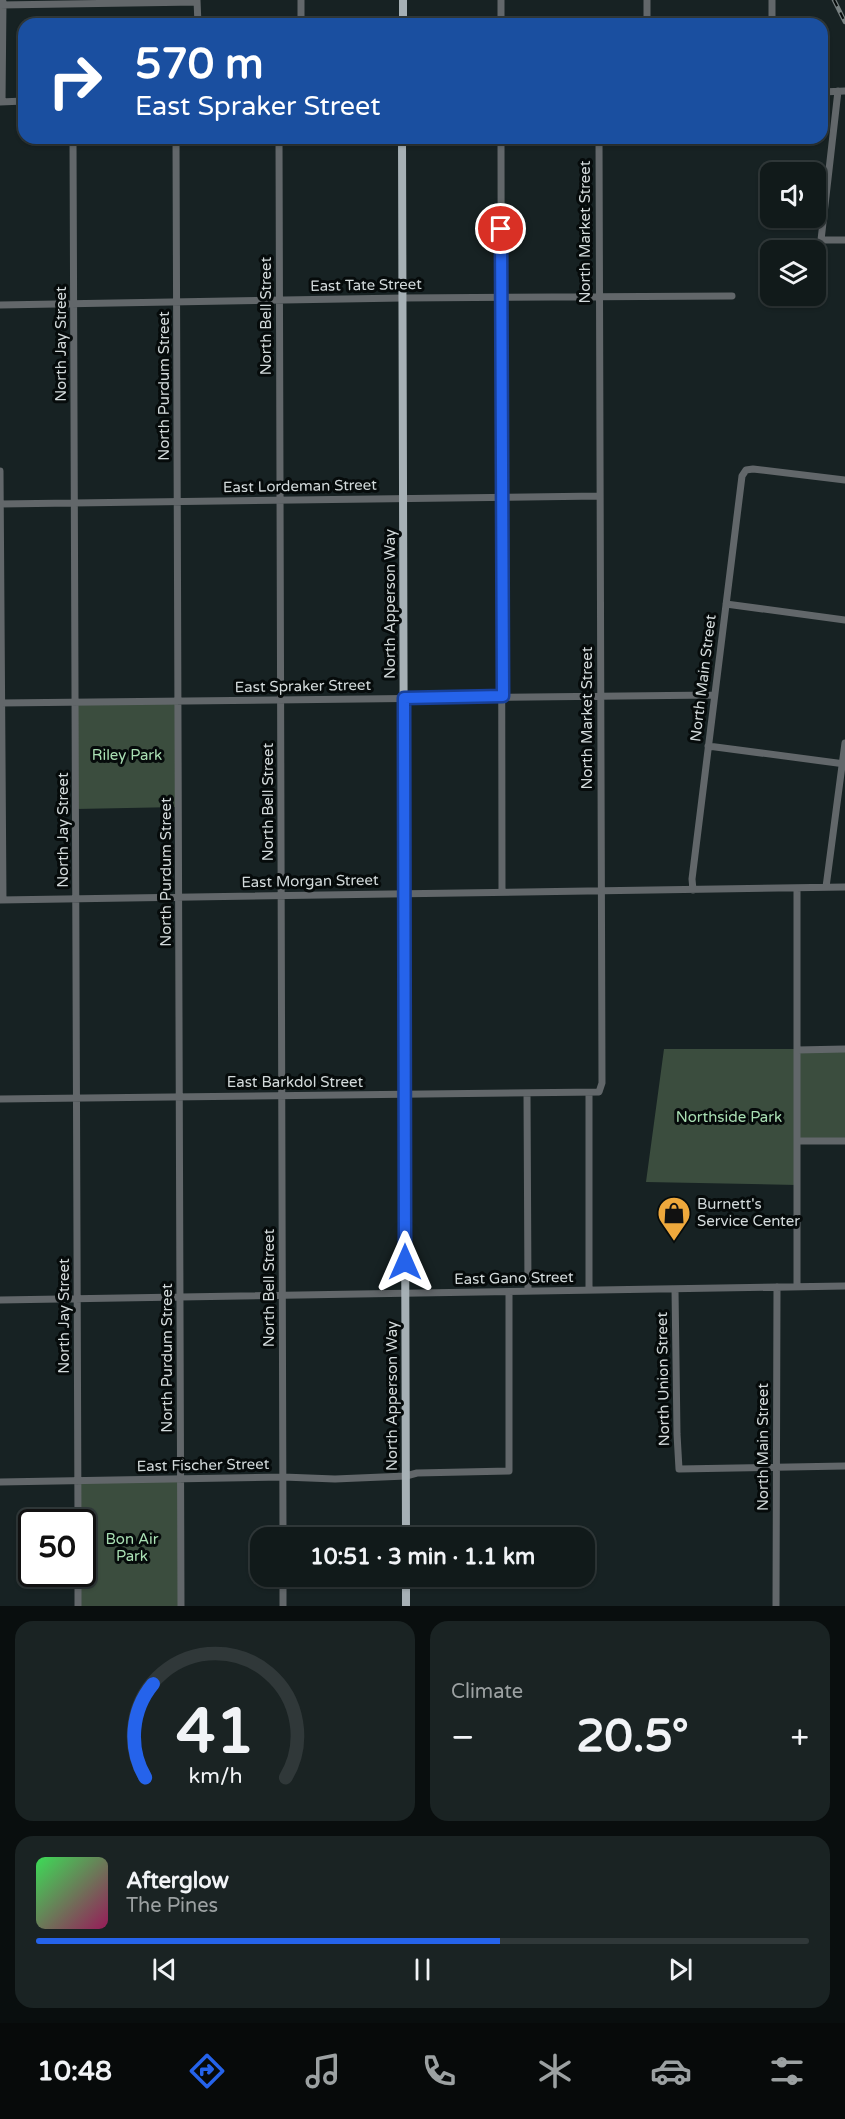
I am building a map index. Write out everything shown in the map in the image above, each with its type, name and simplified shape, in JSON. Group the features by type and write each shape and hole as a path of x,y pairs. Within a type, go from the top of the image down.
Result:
{"main road":[{"path":"403,0 403,18"},
{"name":"North Apperson Way","path":"402,144 406,1527"},
{"path":"406,1587 406,1606"}],"street":[{"path":"300,0 301,18"},
{"path":"501,0 501,18"},
{"path":"647,18 648,0"},
{"path":"772,0 772,18"},
{"path":"18,101 1,102 2,3 197,1 198,18"},
{"path":"842,91 821,240 845,240"},
{"name":"North Jay Street","path":"74,144 78,1509"},
{"name":"North Purdum Street","path":"176,144 181,1606"},
{"name":"North Bell Street","path":"279,144 283,1527"},
{"path":"501,144 502,892"},
{"name":"North Market Street","path":"589,1093 599,1092 602,1083 599,144"},
{"name":"East Tate Street","path":"0,305 403,298 732,296"},
{"name":"North Main Street","path":"693,890 692,879 742,476 746,470 753,469 845,480"},
{"path":"0,471 2,900"},
{"name":"East Lordeman Street","path":"1,504 600,496"},
{"path":"726,604 845,620"},
{"name":"East Spraker Street","path":"0,702 714,695"},
{"path":"826,887 844,764 845,742"},
{"path":"708,746 844,764"},
{"name":"East Morgan Street","path":"2,900 845,887"},
{"path":"796,888 797,1287"},
{"path":"796,1050 845,1049"},
{"path":"527,1093 528,1291"},
{"path":"589,1093 589,1290"},
{"name":"East Barkdol Street","path":"0,1100 589,1093"},
{"path":"797,1141 845,1140"},
{"name":"East Gano Street","path":"0,1300 845,1286"},
{"name":"North Main Street","path":"776,1606 777,1287"},
{"name":"North Union Street","path":"675,1289 679,1469 776,1467"},
{"name":"East Fischer Street","path":"0,1482 335,1479 406,1476 417,1473 509,1471 509,1292"},
{"path":"776,1467 845,1466"},
{"path":"78,1587 78,1606"},
{"path":"283,1587 284,1606"}],"green space":[{"name":"Riley Park","path":"178,701 179,807 76,809 76,703"},
{"name":"Northside Park","path":"664,1049 845,1049 845,1141 797,1141 797,1185 646,1182"},
{"name":"Bon Air Park","path":"181,1479 181,1606 78,1606 78,1587 96,1587 96,1509 78,1509 78,1480"}],"railway":[{"path":"834,0 845,22"}],"place":[{"name":"Burnett's Service Center","path":"674,1242"}],"route":[{"path":"405,1262 404,698 503,696 501,229"}]}
